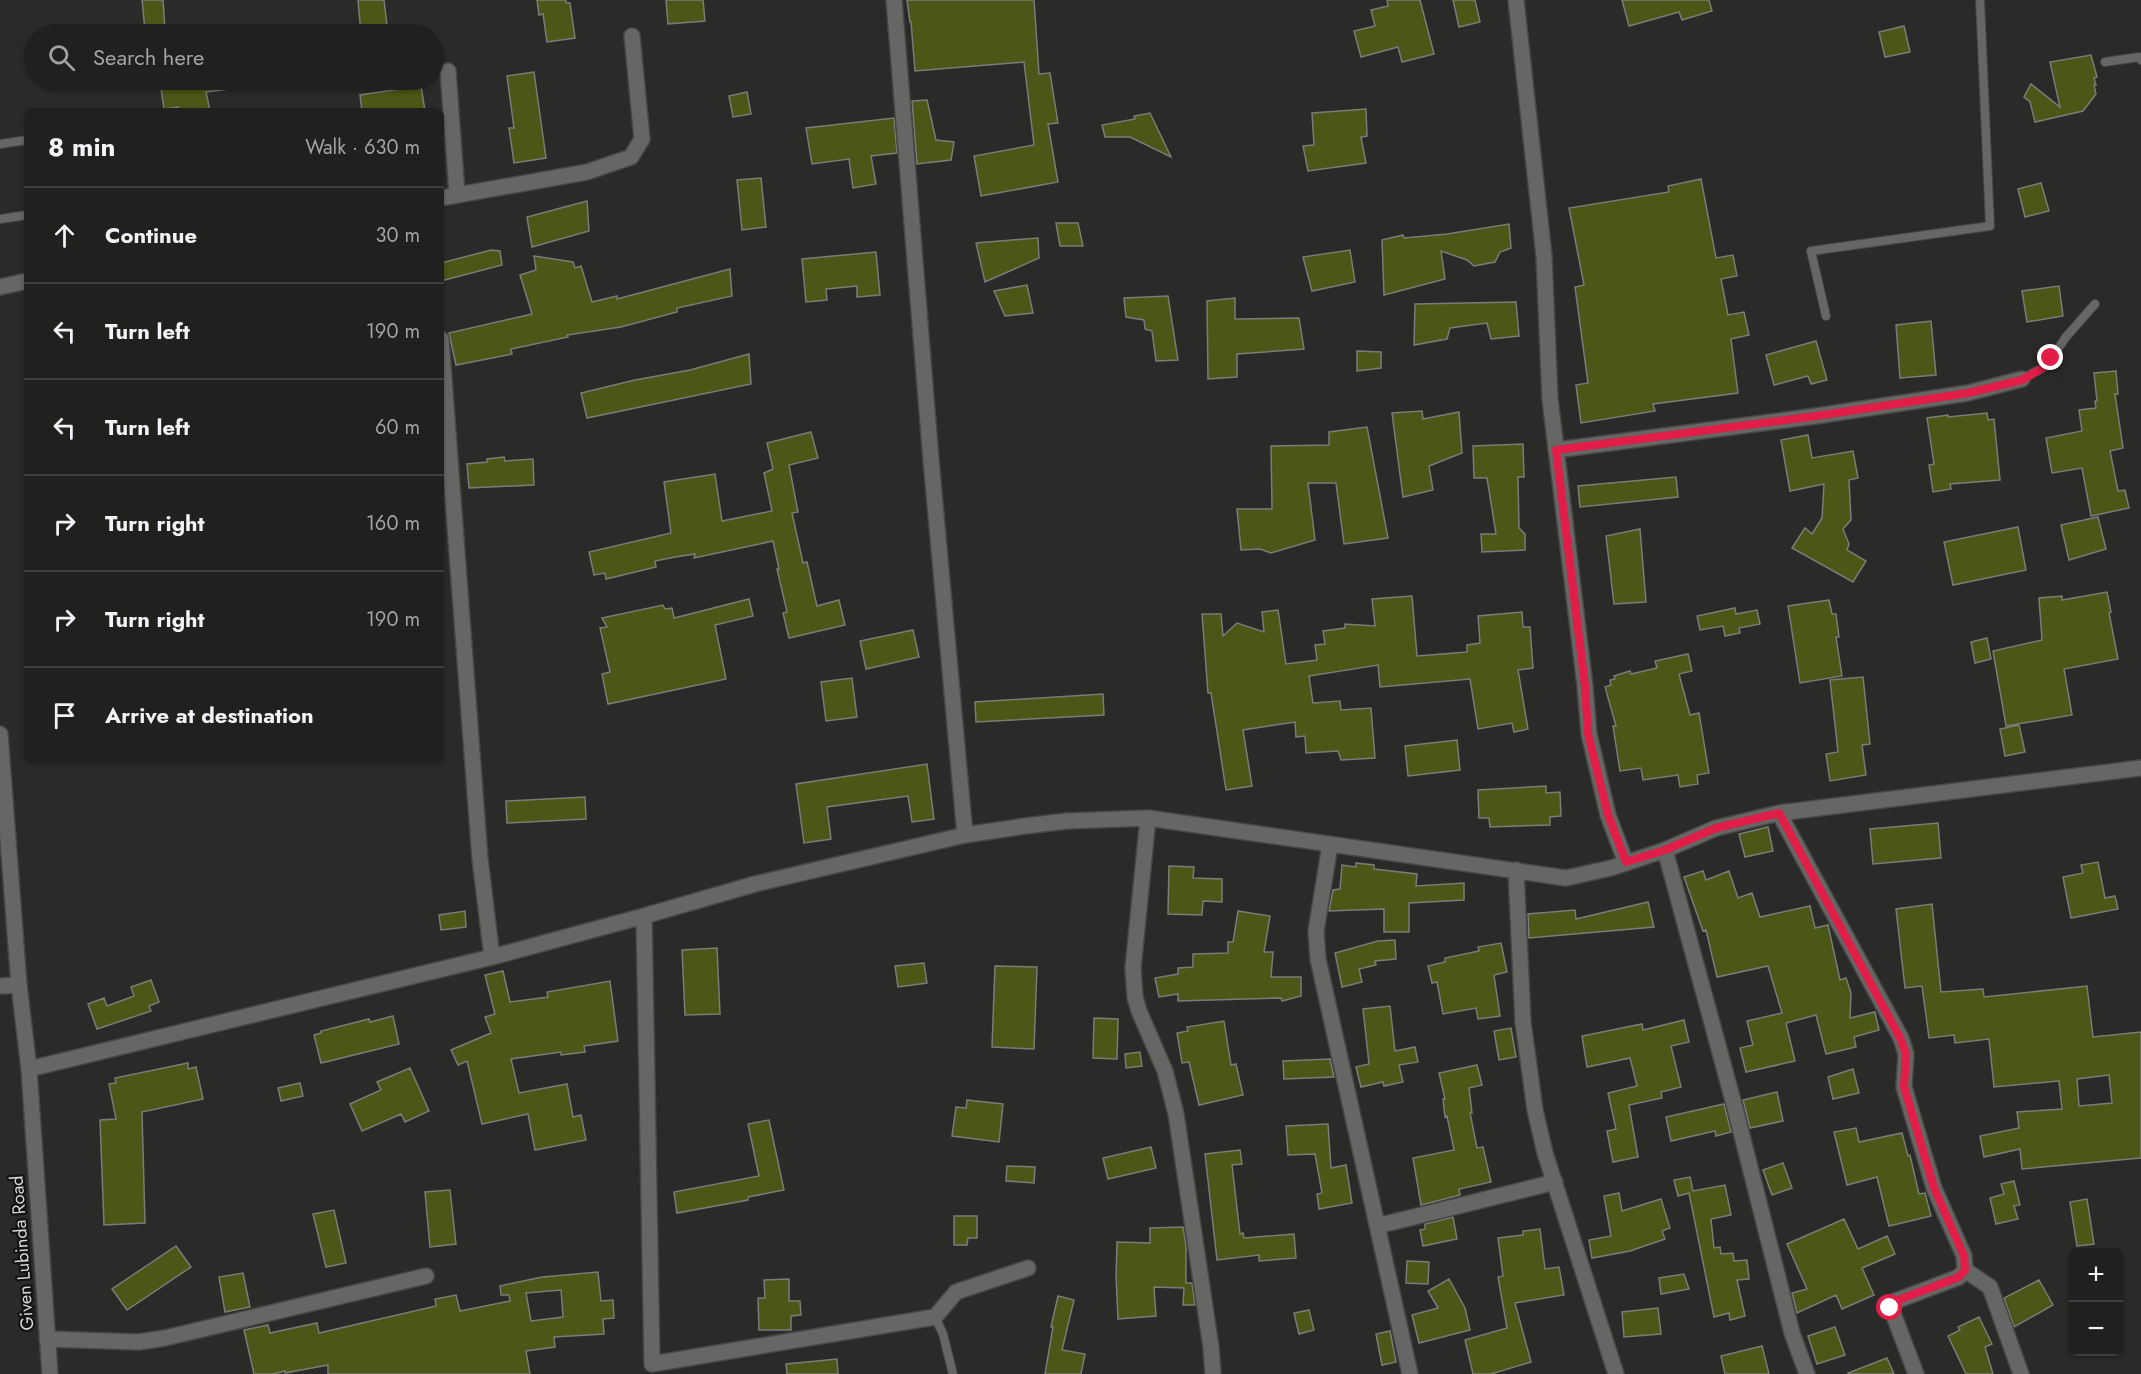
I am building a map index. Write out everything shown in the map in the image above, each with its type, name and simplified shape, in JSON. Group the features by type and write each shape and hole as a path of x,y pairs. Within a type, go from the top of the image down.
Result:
{"street":[{"path":"894,0 931,460 965,835"},
{"path":"1516,0 1544,256 1548,382 1584,674 1588,734 1608,815 1626,862"},
{"path":"444,197 587,172 631,157 642,139 632,36"},
{"path":"448,71 457,194"},
{"path":"0,287 24,282"},
{"path":"444,379 480,859 492,957"},
{"path":"1556,450 1816,416 1968,393 2022,380"},
{"name":"Given Lubinda Road","path":"0,734 19,985 29,1068 50,1374"},
{"path":"29,1068 492,957 755,884 965,835 1067,821 1148,818 1566,878 1611,868 1665,850 1716,828 1779,813 2141,768"},
{"path":"1779,813 1900,1038 1906,1054 1904,1087 1934,1188 1964,1256 1965,1270 1959,1277 1893,1302 1890,1308 1916,1374"},
{"path":"1148,818 1133,982 1139,1011 1164,1071 1176,1114 1211,1347 1213,1374"},
{"path":"1330,844 1316,931 1318,958 1410,1374"},
{"path":"1665,850 1738,1119 1792,1333 1807,1374"},
{"path":"1516,870 1523,1022 1535,1110 1555,1182 1616,1374"},
{"path":"644,916 652,1365 935,1317 956,1292 1028,1268"},
{"path":"0,986 19,985"},
{"path":"1377,1226 1555,1182"},
{"path":"1965,1270 1990,1287 2021,1374"},
{"path":"47,1339 139,1341 165,1338 426,1276"}],"lane":[{"path":"1826,316 1811,251 1989,226 1980,0"},
{"path":"2104,62 2139,57 2141,60"},
{"path":"0,144 24,140"},
{"path":"0,219 24,215"},
{"path":"2022,380 2046,366 2066,337 2095,304"},
{"path":"935,1317 943,1334 953,1374"}],"building":[{"path":"142,0 163,0 165,24 144,24"},
{"path":"358,0 384,0 387,24 360,24"},
{"path":"537,0 566,0 566,3 570,3 575,38 547,42 543,14 539,15"},
{"path":"666,0 703,0 705,21 668,24"},
{"path":"907,0 1034,0 1039,74 1050,73 1058,123 1048,124 1058,182 981,196 974,156 1034,145 1024,62 915,71"},
{"path":"1387,0 1420,0 1434,54 1402,62 1398,47 1361,57 1354,31 1375,26 1371,10 1388,6"},
{"path":"1453,0 1475,0 1480,22 1459,27"},
{"path":"1622,0 1709,0 1712,11 1682,20 1679,12 1629,26"},
{"path":"1904,26 1910,52 1885,57 1879,32"},
{"path":"2091,55 2097,77 2094,78 2096,94 2083,111 2035,122 2030,102 2024,97 2031,84 2060,107 2050,62"},
{"path":"534,72 546,158 514,163 509,128 514,128 507,76"},
{"path":"161,90 222,90 206,92 209,108 164,108"},
{"path":"394,90 422,90 425,108 362,108 360,95"},
{"path":"747,92 751,114 733,117 729,96"},
{"path":"927,100 936,140 954,142 951,160 917,164 912,101"},
{"path":"1366,109 1367,136 1361,137 1366,163 1308,171 1303,146 1314,145 1312,113"},
{"path":"1150,113 1171,157 1130,137 1105,137 1102,125 1135,119 1134,116"},
{"path":"894,118 897,153 871,156 876,184 853,188 849,159 812,164 806,128"},
{"path":"761,178 766,227 742,230 737,180"},
{"path":"1701,179 1716,258 1733,255 1737,276 1721,279 1728,315 1744,312 1749,335 1731,339 1738,393 1653,404 1655,411 1581,423 1576,385 1588,383 1575,287 1584,285 1569,208 1669,192 1668,186"},
{"path":"2041,183 2049,211 2025,217 2018,189"},
{"path":"587,201 589,231 532,247 527,217"},
{"path":"1056,223 1078,223 1083,246 1060,246"},
{"path":"1509,224 1511,248 1500,252 1495,262 1474,266 1467,260 1441,251 1445,279 1384,295 1382,240 1403,235 1404,238 1447,234"},
{"path":"1038,238 1039,258 985,282 976,243"},
{"path":"491,250 500,251 502,265 444,280 444,262"},
{"path":"1350,250 1355,282 1312,291 1303,257"},
{"path":"876,252 880,295 857,297 857,286 826,289 827,300 806,302 802,259"},
{"path":"534,256 573,262 575,268 581,266 592,302 617,296 617,299 730,269 732,296 677,308 677,312 621,327 567,335 568,337 511,349 512,354 456,365 449,333 532,314 520,275 536,270"},
{"path":"1027,285 1033,313 1005,316 994,291"},
{"path":"2059,286 2063,316 2027,322 2022,291"},
{"path":"1168,296 1178,360 1156,361 1152,331 1145,329 1144,320 1126,317 1124,298"},
{"path":"1235,298 1235,319 1299,318 1304,349 1237,354 1237,377 1208,379 1207,301"},
{"path":"1516,302 1519,336 1491,339 1487,323 1450,328 1447,339 1414,345 1415,304"},
{"path":"1931,321 1936,375 1900,378 1896,325"},
{"path":"1816,341 1827,380 1811,384 1808,376 1774,385 1766,355"},
{"path":"1357,351 1381,352 1381,368 1357,371"},
{"path":"749,354 751,384 587,418 581,393 690,370"},
{"path":"2116,371 2118,394 2115,394 2123,448 2110,451 2118,491 2125,490 2129,508 2091,516 2082,468 2052,473 2046,438 2082,431 2079,410 2096,408 2094,373"},
{"path":"1422,411 1423,419 1459,412 1462,453 1429,466 1433,490 1403,497 1392,413"},
{"path":"1987,413 1988,420 1994,419 2000,480 1950,484 1951,489 1933,492 1929,465 1934,464 1927,418"},
{"path":"1367,427 1388,538 1344,544 1336,483 1308,483 1315,540 1271,553 1260,549 1241,550 1237,509 1272,509 1271,446 1329,445 1329,432"},
{"path":"811,432 818,458 789,465 798,512 792,513 803,563 807,562 817,606 839,600 845,625 789,638 783,613 787,612 773,541 694,558 695,554 655,561 656,567 606,579 605,573 594,575 589,552 671,533 664,482 715,474 722,521 772,511 764,473 773,469 767,443"},
{"path":"1808,435 1812,458 1853,451 1858,478 1849,480 1851,520 1843,529 1849,544 1847,550 1866,561 1853,582 1792,548 1805,528 1812,534 1822,518 1824,484 1790,491 1781,440"},
{"path":"1523,444 1524,477 1518,477 1519,528 1525,534 1525,550 1482,552 1481,534 1496,534 1487,478 1474,478 1473,446"},
{"path":"504,457 505,461 533,459 534,485 469,488 467,464"},
{"path":"1676,477 1678,497 1580,507 1578,486"},
{"path":"2098,517 2106,549 2069,560 2061,525"},
{"path":"2018,527 2026,570 1953,585 1944,542"},
{"path":"1640,529 1646,602 1614,604 1606,536"},
{"path":"2107,592 2118,659 2064,669 2072,715 2006,726 1993,651 2042,640 2039,598 2062,596 2062,600"},
{"path":"1412,596 1417,656 1467,652 1467,645 1480,643 1478,616 1522,612 1523,627 1530,627 1533,668 1518,670 1528,729 1514,732 1512,723 1478,729 1470,679 1380,687 1378,665 1309,676 1313,703 1340,701 1341,710 1371,708 1375,758 1341,760 1338,751 1306,753 1305,736 1296,737 1295,722 1243,730 1252,786 1226,790 1211,693 1208,693 1202,614 1221,614 1223,636 1237,623 1264,632 1262,612 1278,610 1286,664 1317,660 1315,645 1325,644 1323,631 1345,628 1345,624 1375,626 1372,599"},
{"path":"749,599 753,616 715,625 726,679 608,704 602,674 610,672 600,628 607,627 602,618 663,605 665,609 672,608 674,618"},
{"path":"1829,600 1832,614 1836,614 1839,637 1836,637 1842,676 1800,683 1788,606"},
{"path":"1735,608 1736,614 1757,610 1760,624 1739,628 1740,633 1725,636 1723,626 1700,630 1697,616"},
{"path":"913,630 919,657 866,669 860,641"},
{"path":"1987,638 1991,659 1975,663 1971,642"},
{"path":"1688,654 1692,671 1679,674 1690,715 1699,713 1709,773 1697,775 1698,784 1680,787 1678,775 1643,780 1641,768 1620,771 1613,726 1616,726 1605,687 1611,685 1610,680 1615,679 1614,676 1630,671 1631,674 1657,668 1655,661"},
{"path":"1863,677 1870,744 1862,745 1866,775 1830,781 1826,754 1838,752 1830,680"},
{"path":"852,678 857,717 826,721 821,682"},
{"path":"1103,694 1104,715 976,722 975,702"},
{"path":"2019,725 2025,752 2005,756 2000,729"},
{"path":"1457,740 1460,770 1408,776 1405,746"},
{"path":"927,764 934,819 912,822 908,796 827,807 831,839 804,843 796,784"},
{"path":"1546,786 1546,793 1560,792 1561,816 1550,817 1550,825 1490,827 1489,818 1479,818 1478,790"},
{"path":"585,797 586,819 507,823 506,801"},
{"path":"1938,823 1941,858 1873,864 1870,829"},
{"path":"1768,827 1773,851 1745,857 1739,834"},
{"path":"2098,862 2105,898 2115,896 2118,909 2071,918 2063,877 2083,873 2081,865"},
{"path":"1356,863 1374,865 1374,869 1417,874 1416,886 1464,883 1464,900 1409,903 1409,932 1384,932 1384,909 1329,911 1333,890 1340,889 1342,865 1356,867"},
{"path":"1169,866 1194,867 1193,878 1222,879 1222,902 1203,901 1202,915 1168,914"},
{"path":"1703,871 1706,880 1729,871 1738,898 1752,893 1760,917 1810,906 1815,928 1828,925 1840,980 1846,978 1851,993 1850,1018 1875,1012 1879,1030 1854,1037 1856,1047 1826,1054 1816,1015 1786,1023 1795,1061 1746,1072 1740,1048 1753,1045 1747,1021 1782,1013 1768,966 1717,977 1706,930 1703,931 1684,877"},
{"path":"1648,902 1654,927 1529,938 1528,914 1575,910 1576,919"},
{"path":"1932,904 1941,992 1983,989 1984,997 2087,986 2093,1037 2141,1032 2141,1158 2022,1169 2020,1149 1984,1157 1980,1136 2019,1128 2017,1112 2062,1109 2059,1081 1994,1087 1989,1039 1955,1043 1954,1035 1929,1038 1922,986 1905,988 1896,909","holes":["2109,1075 2112,1103 2079,1106 2077,1079"]},
{"path":"465,911 466,927 441,930 439,915"},
{"path":"1238,911 1270,916 1264,952 1273,952 1271,977 1301,977 1301,996 1282,1001 1281,998 1178,1001 1178,994 1159,997 1155,978 1178,974 1178,968 1193,967 1193,954 1228,953 1228,942 1233,942"},
{"path":"1395,940 1396,959 1375,961 1376,965 1359,969 1362,982 1342,987 1335,953 1378,941"},
{"path":"1501,943 1507,972 1494,975 1500,1016 1478,1019 1476,1008 1443,1014 1437,982 1432,983 1428,966 1445,962 1445,958 1479,951 1478,947"},
{"path":"717,948 720,1014 685,1015 682,950"},
{"path":"924,963 927,983 898,987 895,966"},
{"path":"995,966 1037,967 1034,1049 992,1047"},
{"path":"503,971 510,1002 548,997 547,992 610,981 618,1041 584,1046 585,1052 561,1055 561,1052 511,1059 519,1093 567,1084 573,1117 581,1115 586,1140 535,1150 528,1114 482,1124 467,1061 458,1065 451,1050 491,1033 485,1017 495,1014 485,975"},
{"path":"151,980 159,1002 149,1006 151,1011 97,1029 88,1004 104,998 107,1006 134,996 131,987"},
{"path":"1390,1006 1395,1051 1415,1047 1418,1062 1399,1065 1403,1082 1384,1086 1383,1082 1361,1087 1356,1067 1369,1064 1363,1009"},
{"path":"393,1016 399,1044 321,1063 314,1035 321,1031 369,1019 370,1022"},
{"path":"1094,1018 1118,1019 1117,1059 1093,1058"},
{"path":"1684,1020 1689,1042 1671,1046 1681,1087 1661,1092 1662,1098 1629,1105 1638,1157 1613,1162 1607,1131 1616,1129 1608,1093 1637,1086 1630,1058 1587,1067 1582,1036 1642,1024 1643,1030"},
{"path":"1224,1021 1231,1065 1236,1064 1243,1095 1199,1105 1189,1062 1182,1063 1177,1033 1188,1031 1187,1027"},
{"path":"1511,1028 1516,1057 1499,1060 1494,1031"},
{"path":"1140,1052 1142,1066 1126,1068 1125,1054"},
{"path":"1330,1059 1334,1077 1284,1079 1283,1061"},
{"path":"188,1063 188,1069 196,1067 203,1099 142,1112 145,1223 104,1225 100,1120 116,1119 109,1084 116,1083 115,1078"},
{"path":"1477,1065 1482,1085 1469,1088 1472,1113 1470,1113 1477,1148 1483,1147 1491,1182 1459,1189 1460,1195 1421,1205 1413,1158 1454,1150 1447,1116 1445,1117 1443,1099 1445,1099 1439,1073"},
{"path":"410,1068 429,1111 405,1122 401,1114 362,1131 350,1104 381,1090 377,1082"},
{"path":"1853,1069 1859,1093 1833,1099 1828,1077"},
{"path":"300,1083 303,1096 281,1101 278,1088"},
{"path":"1777,1092 1783,1121 1750,1128 1743,1100"},
{"path":"967,1100 1003,1104 999,1142 952,1136 956,1107 966,1108"},
{"path":"1724,1104 1731,1132 1716,1136 1715,1131 1671,1141 1666,1117"},
{"path":"769,1120 784,1190 748,1197 748,1200 677,1213 674,1192 759,1176 748,1124"},
{"path":"1328,1124 1331,1168 1346,1165 1352,1203 1319,1209 1317,1194 1322,1193 1315,1154 1288,1155 1286,1126"},
{"path":"1856,1128 1859,1142 1902,1133 1908,1156 1910,1155 1919,1194 1925,1193 1931,1216 1889,1226 1877,1177 1847,1185 1834,1132"},
{"path":"1151,1147 1156,1168 1108,1179 1103,1158"},
{"path":"1240,1150 1242,1164 1232,1165 1240,1234 1243,1233 1244,1238 1294,1234 1296,1258 1259,1261 1259,1255 1217,1260 1205,1154"},
{"path":"1783,1163 1792,1188 1772,1195 1763,1170"},
{"path":"1007,1166 1035,1167 1034,1183 1006,1181"},
{"path":"1690,1177 1693,1191 1725,1185 1731,1215 1711,1219 1714,1248 1720,1247 1721,1254 1733,1253 1734,1261 1747,1260 1749,1279 1737,1280 1745,1316 1730,1320 1729,1313 1714,1317 1689,1193 1678,1196 1674,1180"},
{"path":"2014,1181 2020,1205 2014,1206 2018,1219 1996,1224 1990,1198 2004,1194 2001,1184"},
{"path":"450,1190 456,1244 430,1247 425,1192"},
{"path":"1619,1193 1622,1211 1661,1199 1670,1228 1662,1231 1665,1239 1630,1251 1592,1258 1589,1240 1611,1236 1604,1196"},
{"path":"2087,1199 2094,1244 2077,1246 2070,1202"},
{"path":"334,1210 346,1263 326,1267 313,1214"},
{"path":"954,1216 977,1216 977,1238 968,1238 967,1245 954,1245"},
{"path":"1453,1217 1457,1239 1423,1246 1420,1230 1425,1229 1425,1224"},
{"path":"1844,1219 1858,1249 1887,1236 1895,1254 1862,1268 1874,1295 1842,1309 1836,1295 1797,1313 1792,1293 1807,1289 1787,1244"},
{"path":"1183,1227 1186,1247 1186,1283 1192,1283 1195,1305 1183,1305 1184,1288 1154,1287 1156,1316 1118,1319 1117,1242 1150,1243 1150,1228"},
{"path":"1540,1229 1545,1269 1559,1267 1564,1295 1515,1303 1531,1362 1491,1374 1473,1374 1465,1340 1507,1328 1498,1277 1503,1276 1498,1238 1523,1235 1523,1231"},
{"path":"176,1246 191,1267 127,1310 112,1289"},
{"path":"1407,1261 1429,1262 1428,1284 1406,1283"},
{"path":"598,1272 601,1301 613,1300 614,1318 603,1319 604,1334 554,1337 555,1347 526,1351 530,1374 328,1374 328,1365 285,1373 285,1371 273,1374 254,1374 244,1330 268,1325 270,1333 317,1323 319,1333 436,1306 435,1299 456,1295 460,1311 510,1301 509,1295 501,1295 500,1286 542,1277","holes":["561,1290 563,1317 531,1321 526,1293"]},
{"path":"243,1273 250,1307 225,1312 219,1277"},
{"path":"1684,1274 1689,1289 1661,1294 1659,1278"},
{"path":"789,1279 789,1301 800,1301 801,1315 791,1316 791,1330 759,1330 758,1298 765,1298 764,1280"},
{"path":"1449,1279 1465,1308 1470,1330 1419,1343 1412,1315 1438,1308 1428,1291"},
{"path":"2039,1280 2053,1305 2014,1327 2004,1298"},
{"path":"1058,1296 1074,1300 1062,1350 1085,1354 1081,1374 1045,1374 1053,1327 1051,1327"},
{"path":"1658,1308 1661,1334 1624,1337 1622,1312"},
{"path":"1309,1310 1314,1330 1299,1334 1294,1313"},
{"path":"1979,1317 1992,1344 1985,1347 1993,1374 1966,1374 1948,1336 1960,1330 1958,1327"},
{"path":"1835,1327 1845,1355 1817,1364 1808,1336"},
{"path":"1390,1331 1396,1362 1382,1365 1376,1334"},
{"path":"1762,1346 1769,1374 1725,1374 1721,1356"},
{"path":"1887,1358 1894,1374 1848,1373"},
{"path":"837,1359 838,1374 787,1374 786,1364"}],"route":[{"path":"1890,1308 1893,1302 1959,1277 1965,1270 1964,1256 1934,1188 1904,1087 1906,1054 1900,1038 1779,813 1716,828 1665,850 1626,862 1608,815 1588,734 1585,686 1556,450 1816,416 1968,393 2022,380 2046,366 2051,358"}]}
